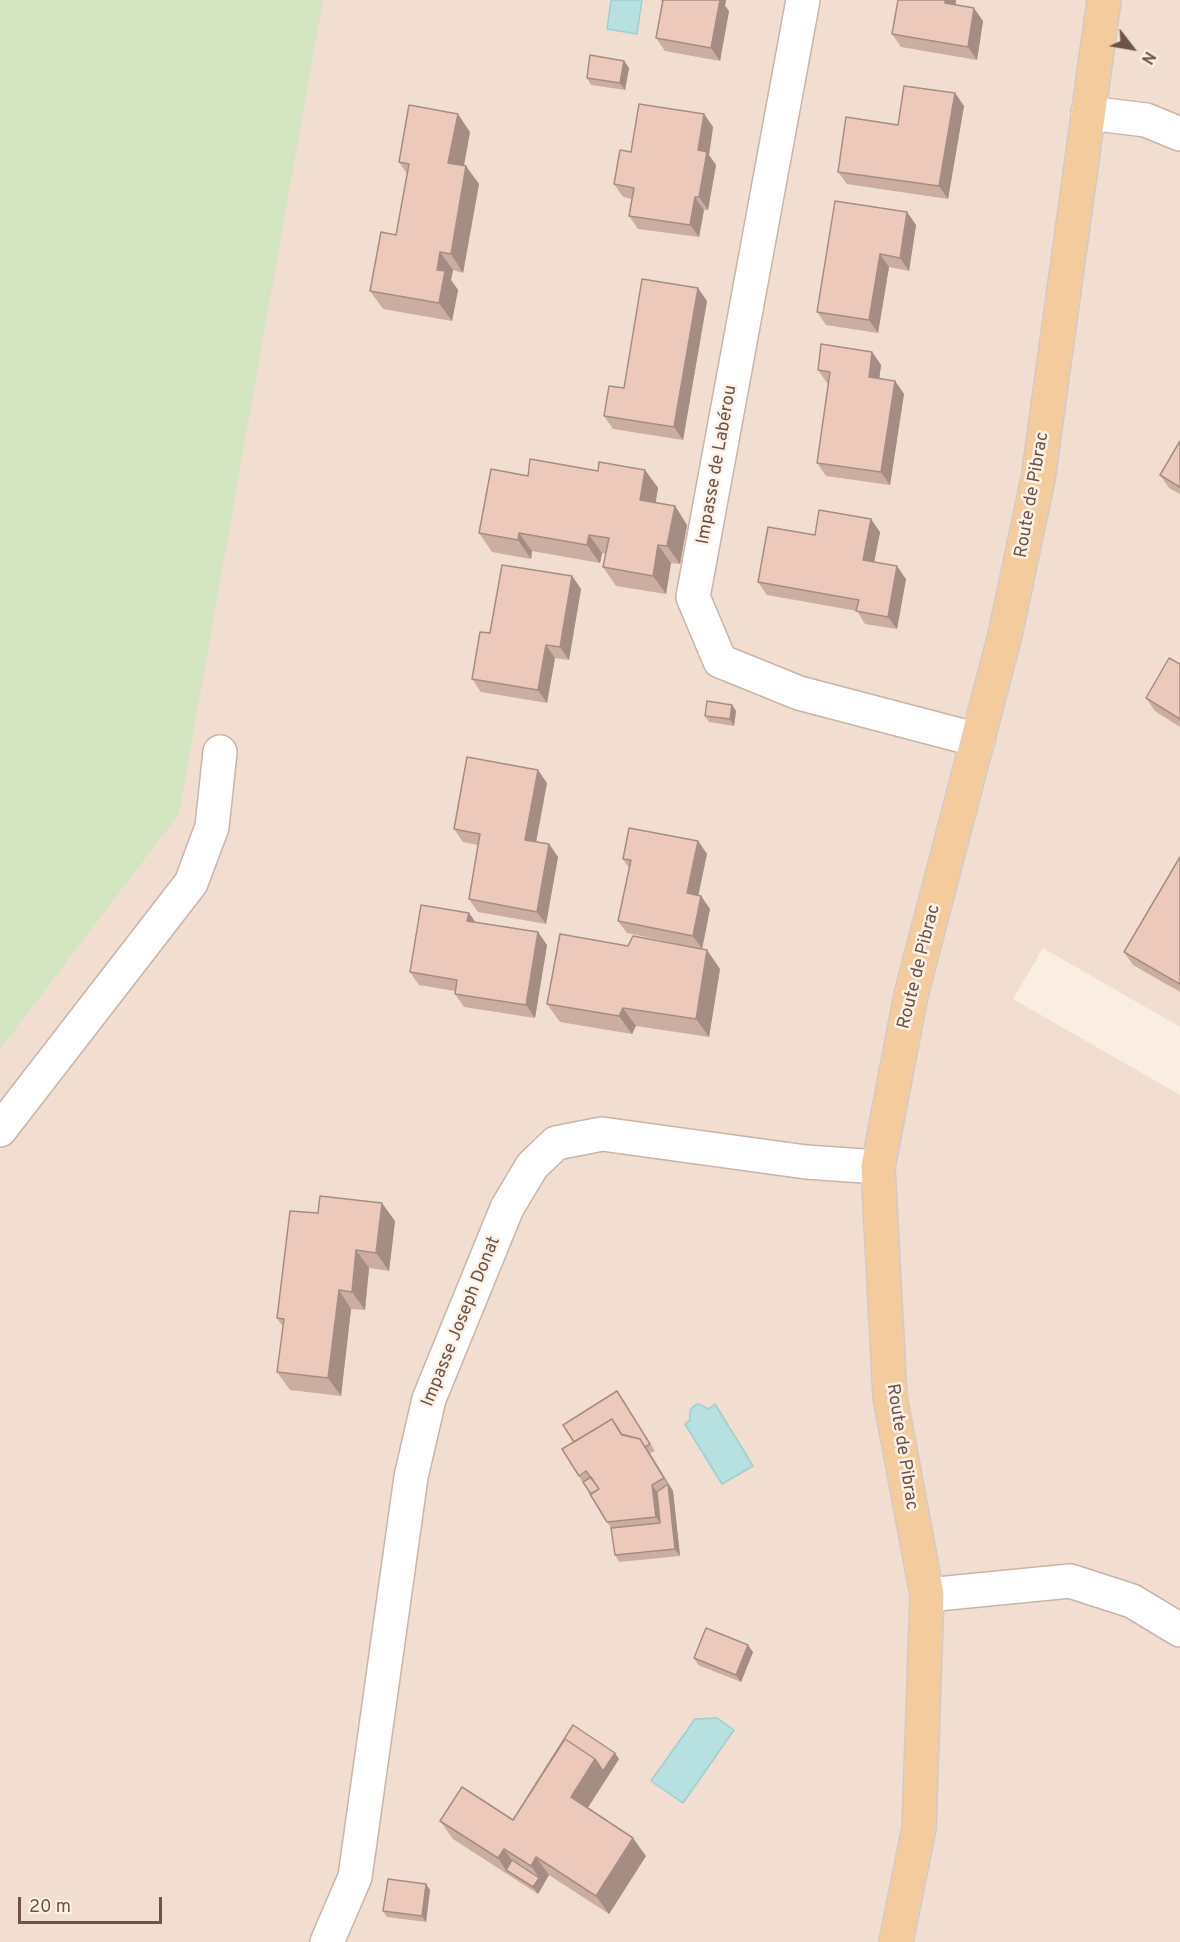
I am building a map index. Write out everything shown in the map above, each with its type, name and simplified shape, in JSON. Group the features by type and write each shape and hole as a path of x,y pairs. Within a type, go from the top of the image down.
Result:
{"main road":[{"name":"Route de Pibrac","path":"896,1942 919,1828 927,1595 890,1397 878,1167 911,995 1005,635 1038,479 1104,0"}],"street":[{"name":"Impasse de Labérou","path":"803,0 693,597 720,661 799,693 978,740"},
{"path":"1088,113 1146,120 1180,134"},
{"path":"0,1130 148,942 191,883 212,827 220,752"},
{"name":"Impasse Joseph Donat","path":"327,1942 355,1877 411,1477 429,1399 507,1208 532,1166 556,1143 602,1134 806,1162 878,1167"},
{"path":"927,1595 1070,1581 1132,1601 1180,1630"}],"shaded area":[{"path":"315,0 1180,0 1180,1027 1043,948 1013,999 1180,1095 1180,1942 0,1942 0,1050 179,813"}],"green space":[{"path":"0,0 323,0 179,814 0,1050"}],"water":[{"path":"611,0 642,0 637,34 607,29"},
{"path":"698,1404 709,1409 715,1404 753,1466 722,1484 685,1424 690,1420 692,1408"},
{"path":"717,1718 734,1730 683,1803 651,1781 695,1719"}],"building":[{"path":"663,0 720,0 711,48 656,38"},
{"path":"898,0 945,0 945,3 974,8 968,47 892,34"},
{"path":"590,55 624,61 620,83 587,78"},
{"path":"904,86 955,93 939,186 838,172 846,117 898,125"},
{"path":"639,104 704,114 698,150 707,152 699,197 695,197 690,225 629,216 634,188 614,184 620,150 631,152"},
{"path":"409,105 458,114 448,163 466,166 451,254 440,252 437,270 445,271 439,303 370,291 381,232 396,235 409,164 399,162"},
{"path":"835,201 907,212 900,258 880,254 869,320 817,312"},
{"path":"642,279 698,288 674,427 604,416 609,386 624,388"},
{"path":"821,344 872,352 869,377 895,381 881,472 817,463 830,372 818,370"},
{"path":"1180,441 1180,487 1160,475"},
{"path":"530,459 598,471 599,462 645,470 640,500 675,506 667,546 658,545 653,576 603,567 609,538 589,535 587,545 519,533 518,540 479,533 491,469 528,476"},
{"path":"819,510 871,519 863,560 897,566 888,617 856,611 859,600 758,582 768,527 815,535"},
{"path":"502,565 572,576 560,647 546,645 538,690 472,679 480,632 490,633"},
{"path":"1169,658 1180,664 1180,719 1146,698"},
{"path":"707,701 732,705 730,719 705,716"},
{"path":"467,757 538,770 525,840 549,844 537,912 469,899 480,834 454,829"},
{"path":"629,828 698,841 687,893 701,896 693,936 618,921 631,860 623,859"},
{"path":"1180,857 1180,984 1124,952"},
{"path":"421,905 469,913 467,921 538,932 526,1005 455,994 457,980 410,972"},
{"path":"560,934 628,946 633,936 707,950 696,1019 623,1008 619,1016 547,1004"},
{"path":"320,1196 382,1203 376,1253 356,1250 352,1292 339,1290 328,1378 277,1372 284,1319 277,1318 290,1211 318,1213"},
{"path":"617,1391 650,1444 645,1447 640,1439 622,1435 612,1419 574,1442 563,1425"},
{"path":"612,1419 621,1434 640,1439 664,1478 652,1485 656,1517 607,1522 590,1494 599,1489 586,1471 579,1476 562,1449"},
{"path":"591,1477 599,1489 591,1494 583,1482"},
{"path":"668,1484 675,1549 615,1555 611,1528 660,1523 657,1492"},
{"path":"706,1628 748,1645 736,1675 694,1658"},
{"path":"573,1725 615,1753 603,1771 595,1759 565,1739 513,1820"},
{"path":"565,1739 595,1759 571,1797 633,1838 596,1896 536,1857 531,1866 504,1849 498,1858 440,1821 462,1787 513,1820"},
{"path":"512,1860 539,1878 533,1887 506,1870"},
{"path":"388,1879 426,1884 422,1916 383,1911"}]}
